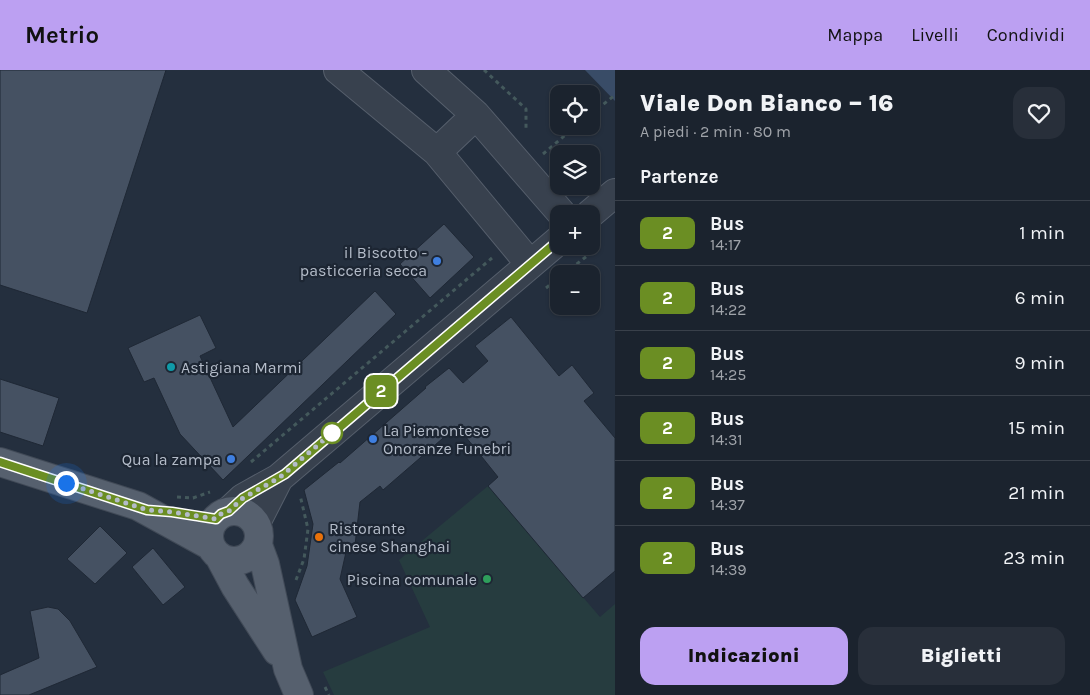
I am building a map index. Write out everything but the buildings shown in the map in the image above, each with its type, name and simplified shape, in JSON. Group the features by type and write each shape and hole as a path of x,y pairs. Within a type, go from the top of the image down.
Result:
{"main road":[{"path":"0,462 158,503 172,512 221,507 237,510 251,517 265,564 288,669"},
{"path":"158,503 215,551 234,561 241,560 254,552 257,534"},
{"path":"221,507 209,532 215,551 288,669 299,695"}],"street":[{"path":"338,70 437,152 530,264"},
{"path":"426,70 476,115 554,205"},
{"path":"437,152 476,115"},
{"path":"600,206 615,193"},
{"path":"257,534 289,484 550,247"},
{"path":"221,507 289,484"}],"path":[{"path":"484,70 526,109 526,145 512,156"},
{"path":"600,107 615,95"},
{"path":"557,142 565,135"},
{"path":"575,265 588,255"},
{"path":"248,464 493,257"},
{"path":"289,484 308,529 304,559 295,582"},
{"path":"158,503 193,498 221,507"}],"green space":[{"name":"Piscina comunale","path":"488,486 600,617 615,604 615,695 334,695 323,672 430,627 399,560"}],"water":[{"path":"585,70 615,70 615,101 600,85"}],"bus line":[{"name":"2","path":"0,462 147,510 216,519 221,514 229,511 243,498 285,474 550,247"}],"place":[{"name":"il Biscotto - pasticceria secca","path":"437,261"},
{"name":"Astigiana Marmi","path":"171,367"},
{"name":"La Piemontese Onoranze Funebri","path":"373,439"},
{"name":"Qua la zampa","path":"231,459"},
{"name":"Ristorante cinese Shanghai","path":"319,537"},
{"name":"Piscina comunale","path":"487,579"}],"route":[{"path":"66,483 147,510 216,519 221,514 229,511 243,498 279,478 332,433"}]}
